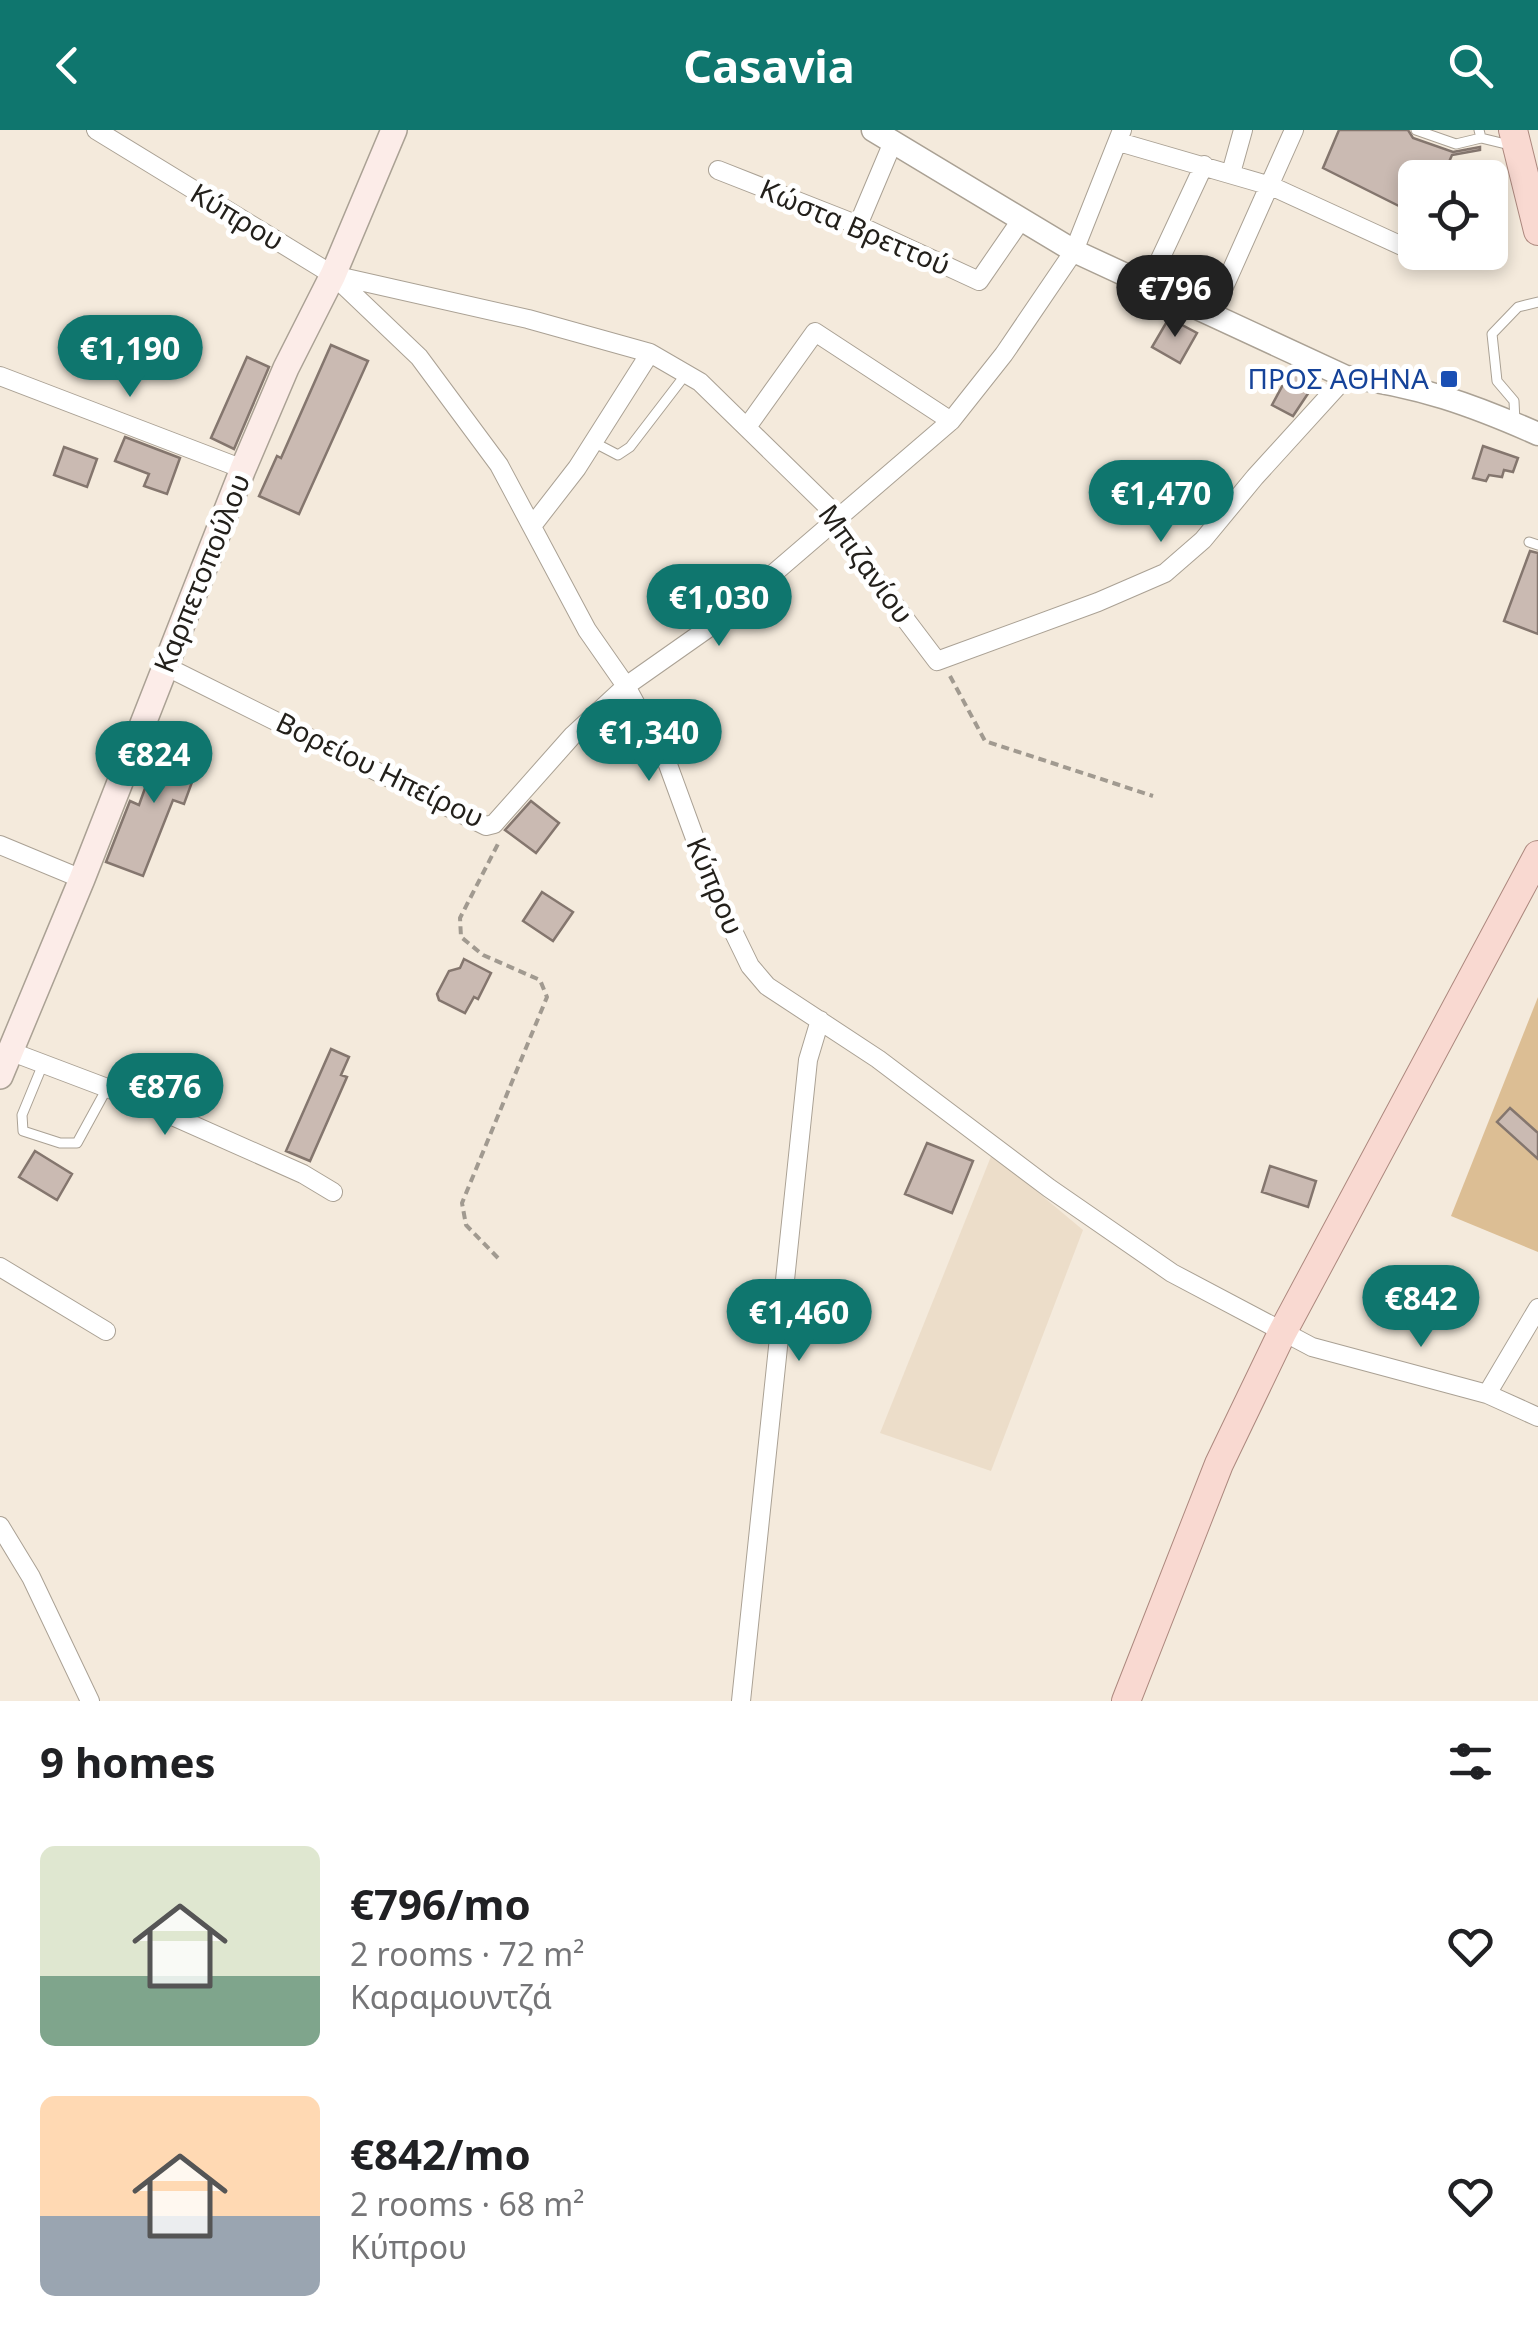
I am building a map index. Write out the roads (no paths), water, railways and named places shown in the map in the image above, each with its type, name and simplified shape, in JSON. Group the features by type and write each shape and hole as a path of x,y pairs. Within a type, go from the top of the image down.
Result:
{"main road":[{"name":"Καρπετοπούλου","path":"0,1076 10,1040 82,879 243,469 286,368 333,275 394,130"},
{"path":"1515,138 1538,232"},
{"path":"1126,1701 1219,1464 1282,1333 1538,855"}],"street":[{"name":"Κύπρου","path":"96,130 333,275 419,357 498,465 587,630 626,686 667,762 716,896 750,966 767,986 878,1058 1049,1188 1172,1272 1312,1347 1487,1394 1538,1417"},
{"path":"1231,172 1243,130"},
{"path":"1212,314 1294,130"},
{"path":"858,225 883,136 1074,251 1346,377 1395,382 1468,404 1538,434"},
{"path":"1120,136 1270,186 1398,244"},
{"name":"Βορείου Ηπείρου","path":"165,666 486,826 494,824 573,734 626,686 717,622 951,422 1004,354 1074,251 1120,136"},
{"path":"1148,285 1204,165"},
{"name":"Κώστα Βρεττού","path":"718,170 858,225 979,281 1020,220"},
{"name":"Μπιζανίου","path":"333,275 510,314 650,353 700,382 828,507 831,522 937,661 1165,573 1203,540 1254,477 1346,377"},
{"path":"747,427 816,332 951,422"},
{"path":"532,526 593,442 650,353"},
{"path":"0,376 243,469"},
{"path":"0,845 82,879"},
{"path":"741,1701 808,1060 820,1020"},
{"path":"10,1040 43,1064 123,1094 333,1192"},
{"path":"0,1267 106,1332"},
{"path":"1487,1394 1538,1308"},
{"path":"0,1526 31,1577 90,1701"}],"lane":[{"path":"1416,130 1456,144 1480,134 1515,138"},
{"path":"1516,424 1514,401 1498,381 1492,334 1518,307 1538,302"},
{"path":"593,442 618,454 630,446 686,374"},
{"path":"43,1064 22,1114 23,1131 60,1143 77,1143 106,1090"}],"place":[{"name":"ΠΡΟΣ ΑΘΗΝΑ","path":"1449,379"}]}
